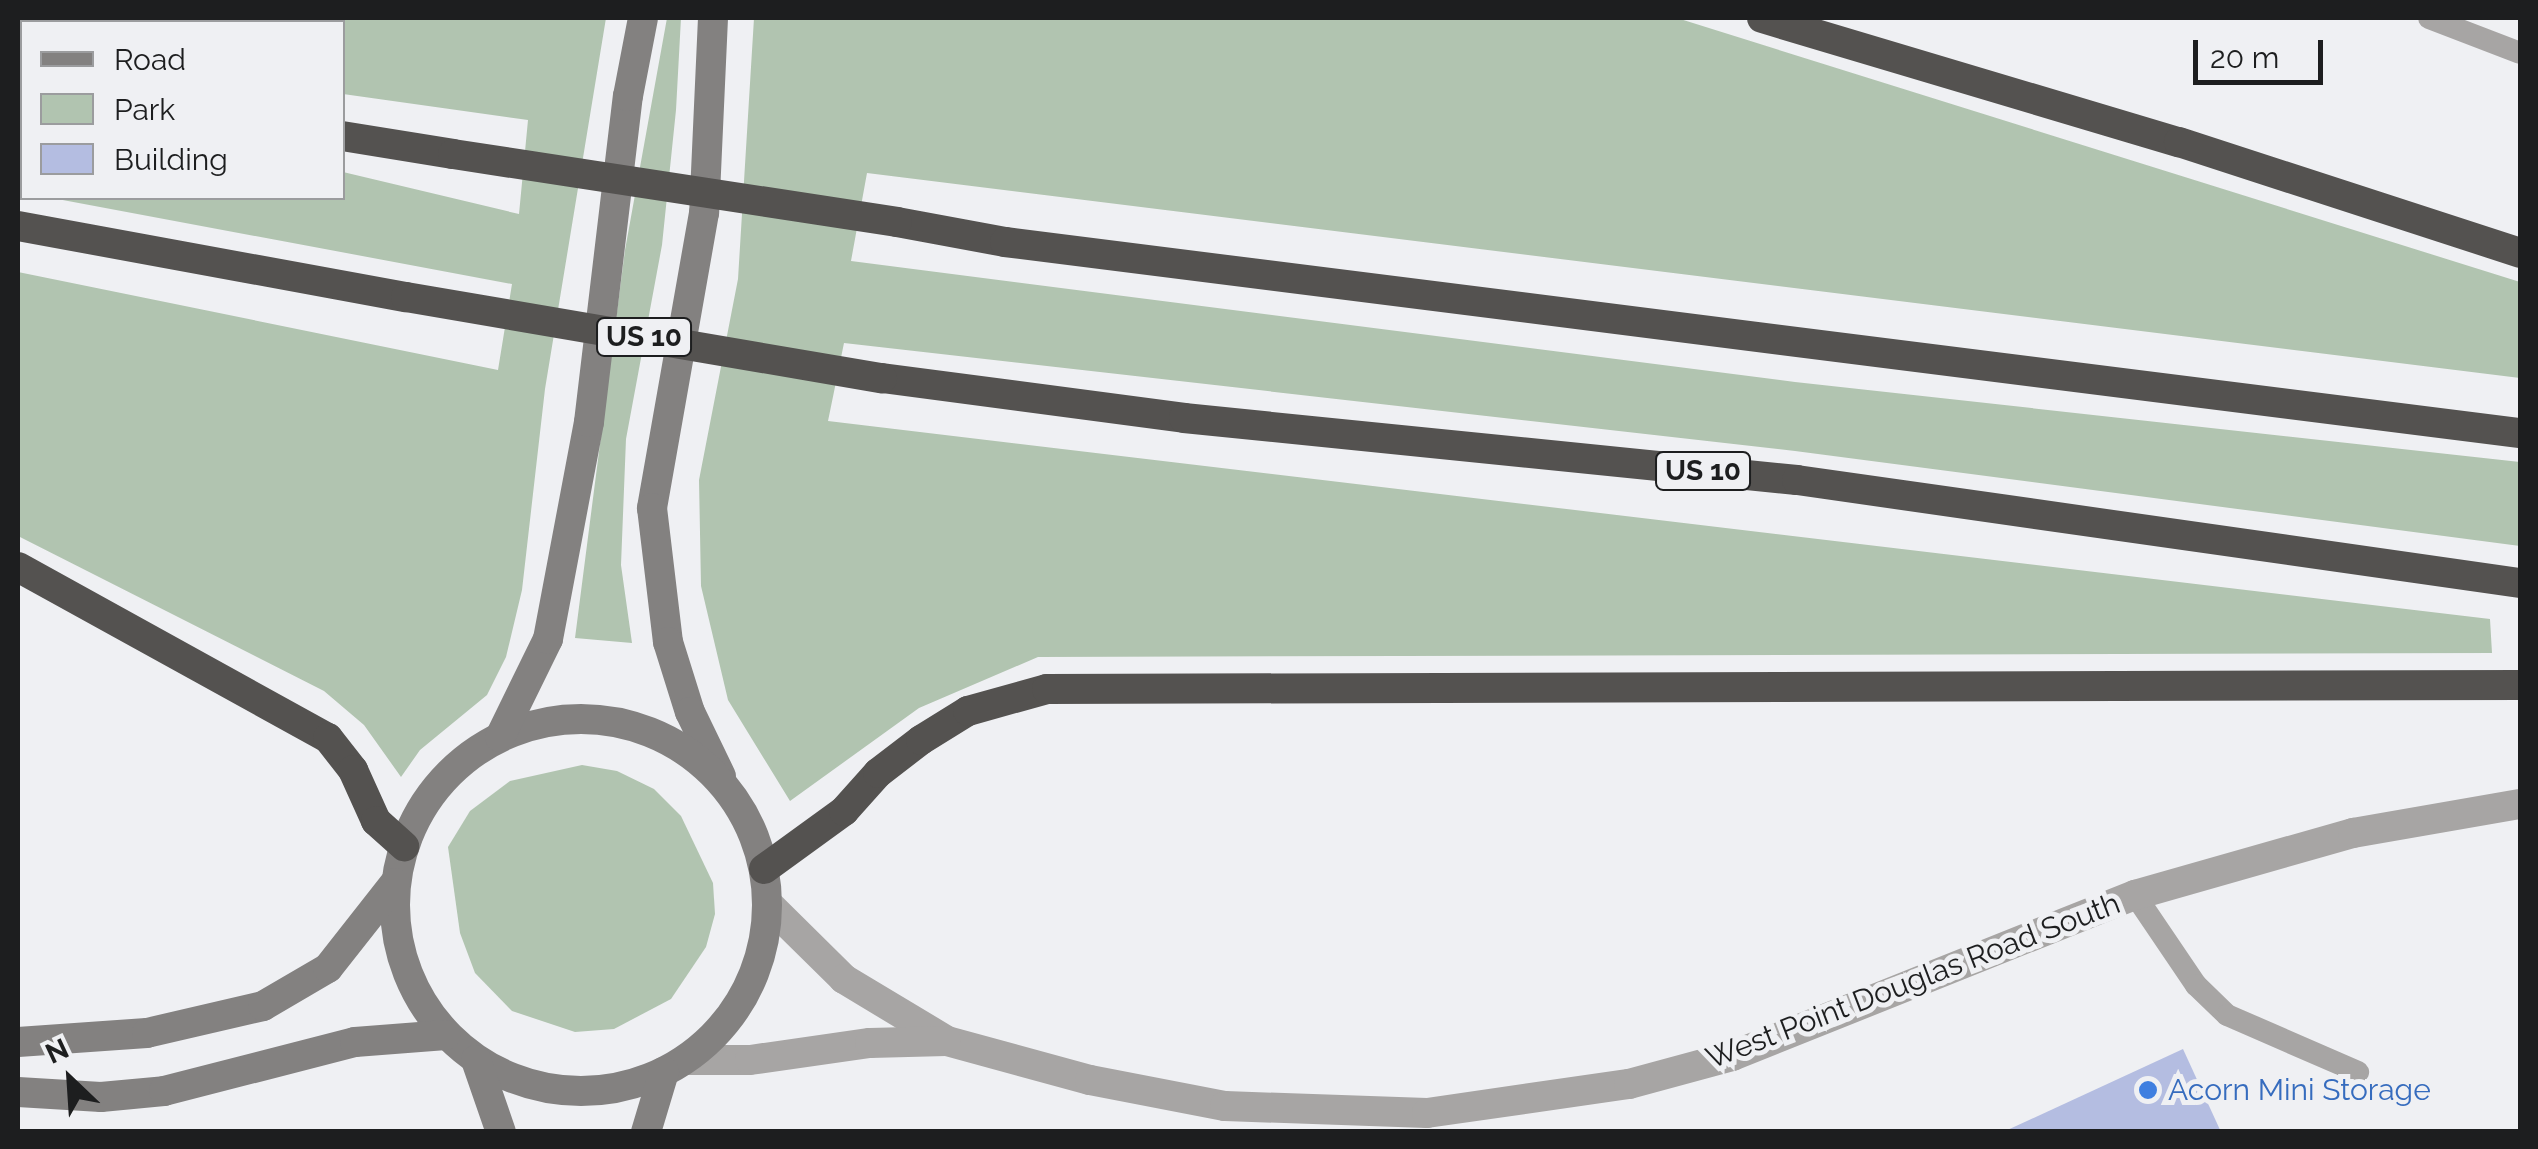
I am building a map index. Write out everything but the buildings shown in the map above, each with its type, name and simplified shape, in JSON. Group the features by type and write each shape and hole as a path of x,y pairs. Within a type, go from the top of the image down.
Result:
{"highway":[{"path":"1762,18 2520,253"},
{"path":"345,136 1005,242 2520,434"},
{"name":"US 10","path":"18,226 882,378 1204,420 1797,480 2520,583"},
{"path":"18,568 314,728 353,770 376,821 404,846"},
{"path":"764,869 844,811 878,773 921,740 968,711 1047,688 2520,685"}],"main road":[{"path":"500,738 548,639 589,422 628,96 643,18"},
{"path":"713,18 704,213 652,508 668,642 690,712 729,792 764,869 767,903 762,948 746,991 720,1030 675,1066 618,1088 568,1092 520,1082 476,1060 446,1035 414,990 396,939 395,883 404,846 441,782 500,738 583,719 625,724 665,739 729,792"},
{"path":"18,1042 147,1033 263,1006 328,968 395,883"},
{"path":"18,1092 101,1098 164,1091 355,1042 446,1035"},
{"path":"476,1060 501,1132"},
{"path":"646,1132 675,1066"}],"street":[{"name":"West Point Douglas Road South","path":"767,903 844,979 948,1040 1090,1080 1225,1106 1427,1113 1530,1102 1732,1056 2135,895 2353,833 2520,804"},
{"name":"West Point Douglas Road South","path":"675,1066 870,1043 948,1040"}],"lane":[{"path":"2430,18 2520,53"},
{"path":"2135,895 2196,985 2228,1015 2358,1072"}],"green space":[{"path":"18,18 606,18 545,389 522,590 506,657 487,695 420,750 401,777 364,725 324,691 18,536 18,272 498,370 512,284 63,200 345,200 345,172 519,214 528,120 345,94 345,20 20,20 20,24"},
{"path":"667,18 681,18 676,110 662,245 626,439 621,565 632,643 575,638 625,250"},
{"path":"754,18 1677,18 2520,282 2520,378 867,173 851,261 1795,382 2520,462 2520,546 1795,451 844,343 828,421 2490,619 2492,653 1038,657 919,708 790,801 728,700 701,586 699,480 738,279"},
{"path":"582,765 617,771 654,789 681,816 713,883 715,914 706,947 671,999 614,1029 575,1032 512,1011 475,973 460,933 448,847 470,811 510,781"}],"place":[{"name":"Acorn Mini Storage","path":"2148,1090"}]}
